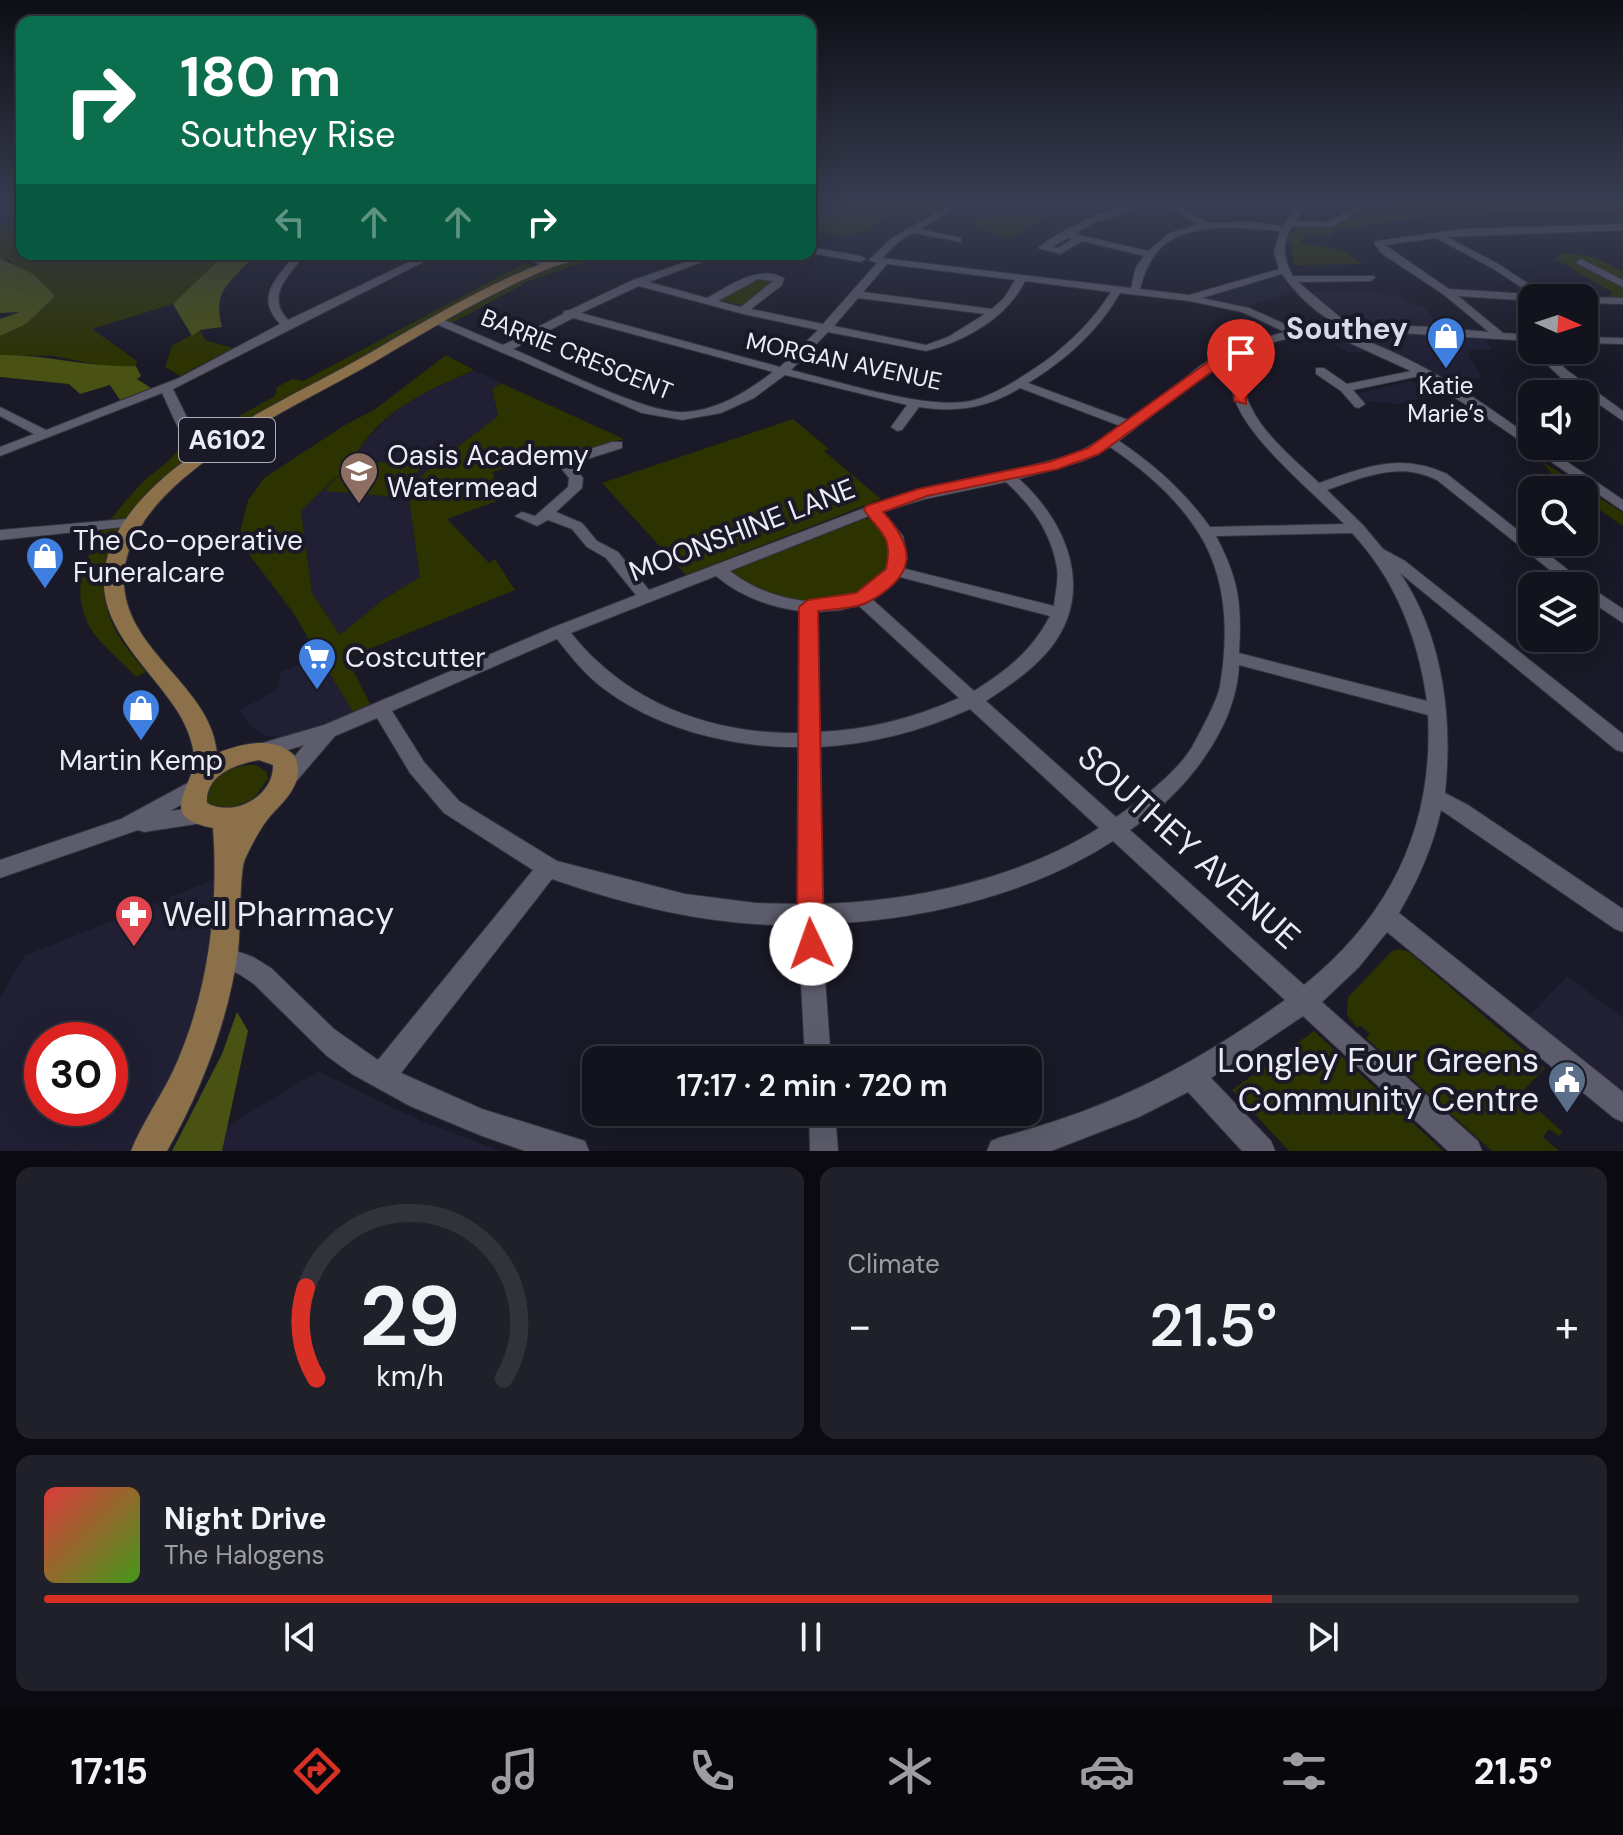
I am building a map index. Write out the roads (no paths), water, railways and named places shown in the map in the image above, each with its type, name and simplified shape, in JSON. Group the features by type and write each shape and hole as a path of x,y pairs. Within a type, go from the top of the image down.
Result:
{"main road":[{"name":"A6102","path":"202,732 124,624 117,603 113,585 117,565 137,522 174,478 210,452 520,274 561,260"},
{"path":"148,1151 179,1099 210,1011 223,957 231,858 264,805 286,779 285,762 270,752 254,751 202,732"},
{"path":"202,732 207,755 194,808 214,818 231,858"},
{"path":"200,780 222,761 254,751"},
{"path":"214,818 264,805"}],"street":[{"path":"848,257 861,259"},
{"name":"BARRIE CRESCENT","path":"438,321 669,416 690,416 714,410 784,372 884,257"},
{"path":"1135,290 1147,257"},
{"path":"1281,257 1288,274 1320,308 1361,333 1371,346"},
{"path":"1395,257 1447,292 1500,336"},
{"path":"1478,257 1522,284"},
{"path":"287,325 274,311 273,291 296,260"},
{"path":"0,452 166,388 421,260"},
{"path":"537,260 547,264"},
{"path":"504,349 568,313 637,282 701,260"},
{"path":"879,262 1189,298 1245,310 1297,332"},
{"path":"1581,262 1623,284"},
{"path":"1335,265 1341,281"},
{"path":"1323,269 1341,281"},
{"path":"1189,298 1288,274 1341,281 1370,278"},
{"path":"708,302 756,276 779,278 778,283 743,311"},
{"path":"637,282 743,311 926,348 945,344 992,312 1018,287 1022,277"},
{"name":"MORGAN AVENUE","path":"568,313 784,372 916,402 970,405 996,397 1081,338 1103,315 1118,288"},
{"path":"1447,292 1518,296"},
{"path":"854,294 992,312"},
{"path":"1598,300 1623,301"},
{"path":"1320,308 1322,330 1371,346 1518,435"},
{"path":"1341,321 1383,329 1518,338"},
{"name":"MOONSHINE LANE","path":"254,751 329,731 560,631 872,510 923,492 1077,458 1110,441 1234,349 1320,324 1341,321"},
{"path":"1341,336 1383,329"},
{"name":"MOONSHINE LANE","path":"1297,332 1341,336"},
{"path":"1598,340 1623,341"},
{"path":"1001,1151 1120,1115 1192,1077 1305,1001 1352,958 1385,916 1412,868 1427,831 1441,751 1439,711 1435,676 1408,602 1358,528 1275,446 1248,413 1238,390 1239,357 1234,349"},
{"path":"1553,364 1623,417"},
{"path":"1320,371 1345,388 1359,404"},
{"path":"1345,388 1418,373"},
{"path":"1017,383 1131,425"},
{"path":"166,388 192,440 210,452"},
{"path":"897,427 916,402"},
{"path":"0,411 44,434"},
{"path":"381,709 410,757 462,815 548,867 681,905 740,913 809,915 896,909 981,888 1047,867 1116,830 1178,781 1202,749 1222,712 1231,687 1235,658 1232,597 1207,532 1168,485 1110,441"},
{"path":"522,516 537,522 577,483 563,462 617,445"},
{"path":"1556,460 1623,507"},
{"path":"1320,488 1377,468 1402,463 1422,467 1442,477 1562,572"},
{"path":"560,631 589,668 613,686 666,714 732,734 809,740 890,731 976,701 1022,669 1053,630 1059,613 1065,570 1061,546 1050,522 1007,475"},
{"path":"717,569 729,582 761,600 808,607 861,598 895,571 899,547 895,536 872,510"},
{"path":"547,514 577,526 592,544 612,555 646,597"},
{"path":"0,535 137,522"},
{"path":"1207,532 1358,528"},
{"path":"1377,552 1399,564 1623,745"},
{"path":"895,571 1059,613"},
{"name":"SOUTHEY AVENUE","path":"861,598 1468,1151"},
{"path":"1598,599 1623,617"},
{"path":"1408,602 1443,601"},
{"path":"808,607 809,915 817,1046"},
{"path":"1235,658 1439,711"},
{"name":"MOONSHINE LANE","path":"286,779 329,731"},
{"path":"0,869 128,825 200,780"},
{"path":"1435,797 1461,811 1623,922"},
{"path":"128,825 214,818"},
{"path":"383,1075 548,867"},
{"path":"1385,916 1623,1109"},
{"path":"223,957 251,968 336,1047 383,1075 447,1109 539,1143 575,1151"},
{"path":"1192,1077 1261,1151"},
{"path":"823,1126 824,1151"}],"place":[{"name":"Katie Marie’s","path":"1446,370"},
{"name":"Oasis Academy Watermead","path":"359,505"},
{"name":"The Co-operative Funeralcare","path":"45,590"},
{"name":"Costcutter","path":"317,691"},
{"name":"Martin Kemp","path":"141,742"},
{"name":"Well Pharmacy","path":"134,948"},
{"name":"Longley Four Greens Community Centre","path":"1567,1114"}],"district":[{"name":"Southey","path":"1347,328"}]}
